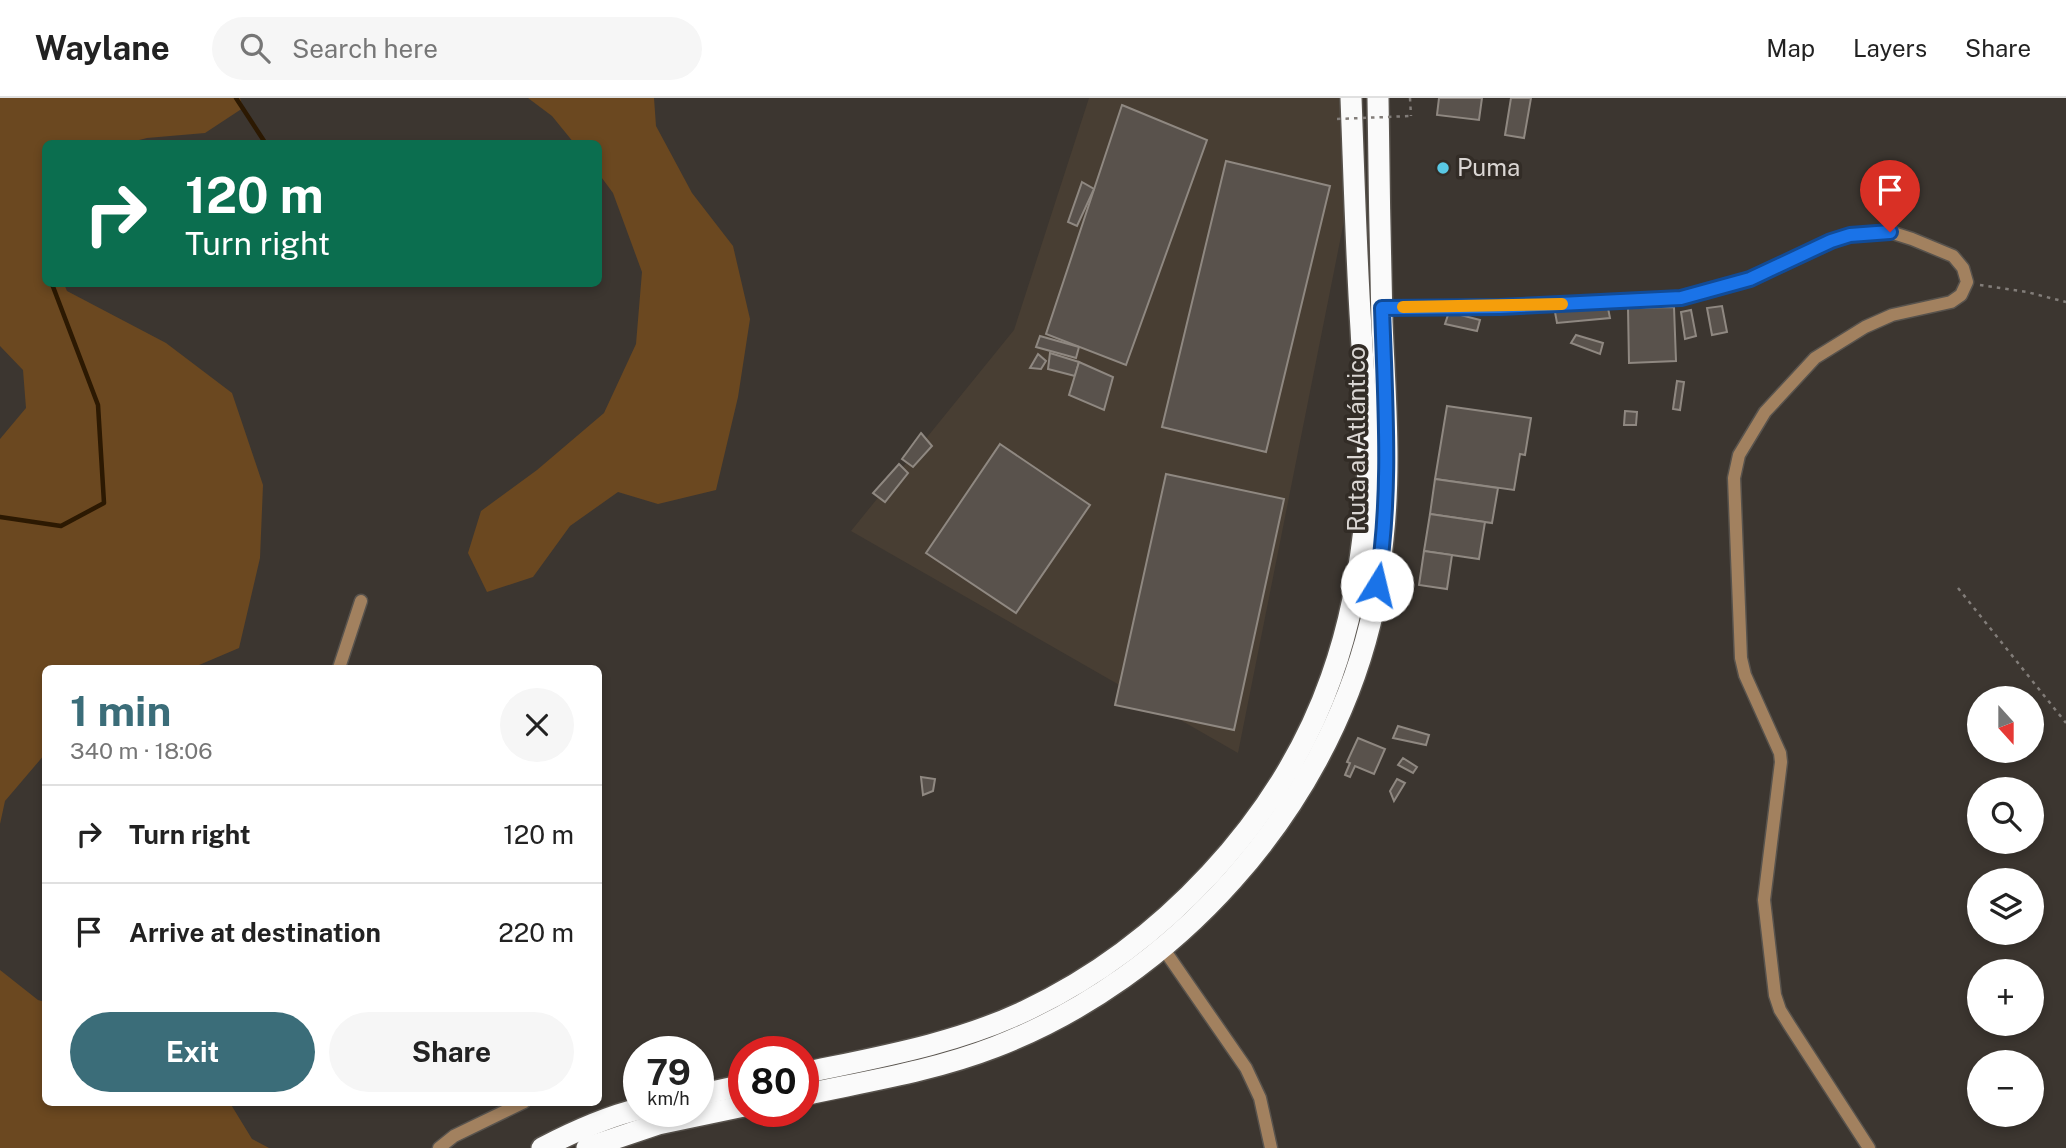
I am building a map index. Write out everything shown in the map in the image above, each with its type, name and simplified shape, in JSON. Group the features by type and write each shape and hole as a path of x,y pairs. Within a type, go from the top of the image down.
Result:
{"highway":[{"name":"Ruta al Atlántico","path":"819,1070 948,1042 1025,1011 1100,970 1169,915 1229,852 1289,769 1331,678 1354,592 1366,506 1367,433 1351,98"},
{"name":"Ruta al Atlántico","path":"819,1092 925,1069 997,1046 1076,1009 1114,985 1185,930 1239,872 1306,780 1350,687 1370,624 1385,517 1387,433 1378,98"},
{"path":"587,1148 658,1124 728,1109"},
{"path":"542,1148 569,1133 623,1112"}],"street":[{"path":"1382,308 1500,307 1681,298 1750,279 1840,238 1890,232 1953,256 1963,268 1967,282 1961,295 1951,302 1883,319 1815,358 1765,412 1739,455 1734,478 1741,657 1745,675 1780,753 1781,762 1763,900 1775,995 1785,1018 1869,1148"},
{"path":"340,665 361,601"},
{"path":"1163,948 1246,1068 1260,1097 1271,1148"},
{"path":"439,1148 454,1136 516,1106"}],"path":[{"path":"1338,119 1411,116 1410,98"},
{"path":"1967,282 2066,302"},
{"path":"1958,588 2066,723"}],"shaded area":[{"path":"0,98 240,98 243,108 205,133 139,140 42,140 42,287 65,287 67,291 166,343 232,393 263,485 260,558 239,648 199,665 42,665 42,758 5,801 0,824 0,439 26,408 23,370 0,346"},
{"path":"528,98 654,98 656,126 692,193 733,246 750,319 738,397 716,490 658,504 618,492 570,526 533,577 487,592 468,553 481,511 537,470 604,413 636,344 642,272 613,193 602,178 602,140 572,140 552,116"},
{"path":"1089,98 1341,98 1347,206 1238,753 851,531 1014,330"},
{"path":"0,970 42,1001 42,1106 232,1106 252,1139 269,1148 0,1148"}],"building":[{"path":"1439,98 1482,98 1479,120 1437,115"},
{"path":"1511,98 1531,98 1524,138 1505,135"},
{"path":"1122,105 1207,140 1126,365 1046,334"},
{"path":"1226,161 1330,186 1266,452 1162,427"},
{"path":"1082,182 1094,189 1077,226 1068,222"},
{"path":"1607,303 1610,318 1557,323 1555,312"},
{"path":"1722,306 1727,332 1712,335 1707,308"},
{"path":"1674,307 1676,361 1629,363 1628,308"},
{"path":"1691,310 1696,336 1685,339 1681,312"},
{"path":"1449,312 1480,320 1477,331 1445,324"},
{"path":"1576,335 1603,343 1600,354 1571,343"},
{"path":"1040,336 1079,347 1076,358 1036,347"},
{"path":"1050,353 1079,362 1075,376 1048,369"},
{"path":"1038,354 1046,361 1041,369 1030,368"},
{"path":"1079,362 1113,377 1104,410 1069,395"},
{"path":"1677,381 1684,382 1680,410 1673,409"},
{"path":"1447,406 1531,418 1525,455 1520,454 1514,490 1435,479"},
{"path":"1625,411 1637,412 1636,425 1624,425"},
{"path":"921,433 932,446 913,467 902,459"},
{"path":"1000,444 1090,505 1016,613 926,553"},
{"path":"899,464 908,473 885,502 873,493"},
{"path":"1166,474 1284,499 1234,730 1115,705"},
{"path":"1435,479 1498,488 1492,523 1430,514"},
{"path":"1430,514 1485,522 1479,559 1424,551"},
{"path":"1424,551 1452,555 1447,589 1419,585"},
{"path":"1398,726 1429,735 1426,745 1393,738"},
{"path":"1358,738 1385,749 1374,774 1355,766 1350,777 1345,775 1350,763 1347,762"},
{"path":"1403,758 1417,767 1413,773 1398,765"},
{"path":"921,777 935,779 933,791 923,795"},
{"path":"1397,779 1405,783 1394,801 1390,791"}],"waterway":[{"path":"236,98 263,140"},
{"path":"0,517 61,526 104,503 98,405 53,287"}],"slow traffic":[{"path":"1403,307 1562,304"}],"place":[{"name":"Puma","path":"1443,168"}],"route":[{"path":"1377,585 1386,506 1387,433 1382,308 1500,307 1681,298 1750,279 1831,241 1850,235 1890,232"}]}
